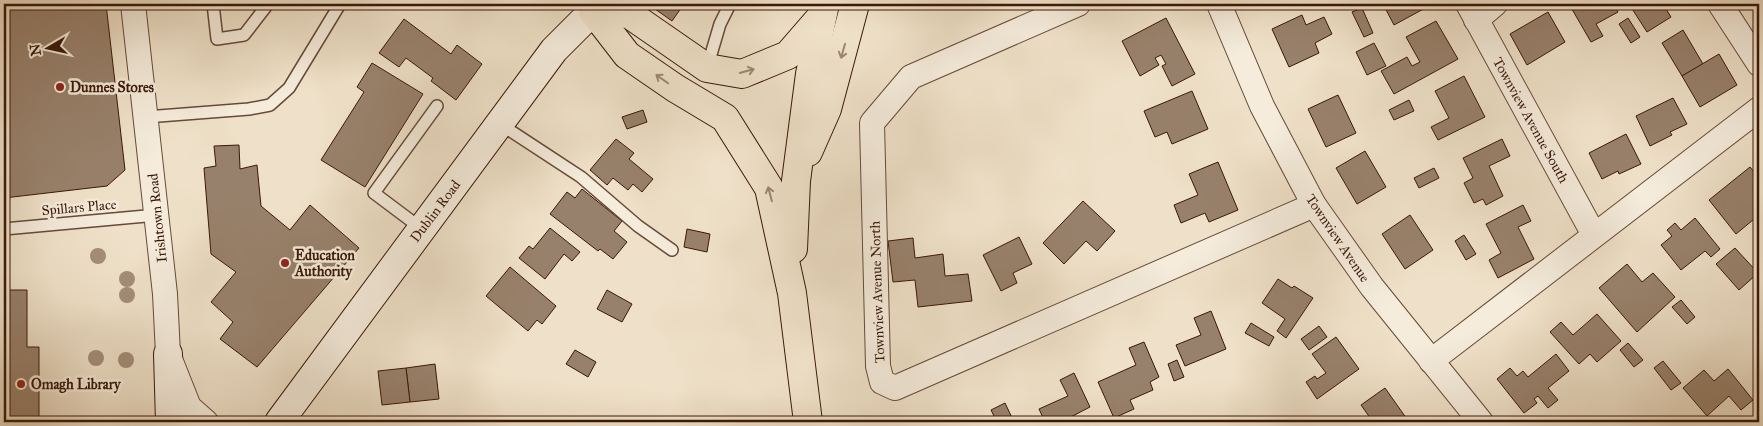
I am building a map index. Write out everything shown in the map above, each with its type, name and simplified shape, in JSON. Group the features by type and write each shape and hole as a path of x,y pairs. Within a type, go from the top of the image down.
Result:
{"highway":[{"path":"796,181 827,109 856,4"},
{"path":"595,7 629,14 707,68 742,74 788,55 824,9"},
{"path":"595,7 627,55 675,88 725,118 769,188 792,293 808,422"},
{"path":"792,293 796,181 810,74 824,9"}],"main road":[{"name":"Dublin Road","path":"279,422 554,50 595,7"},
{"path":"168,354 170,422"}],"street":[{"name":"Irishtown Road","path":"133,4 165,294 168,354 189,407 206,422"},
{"name":"Townview Avenue North","path":"1078,4 911,77 872,123 878,366 882,382 894,388 1314,205"},
{"name":"Townview Avenue","path":"1219,4 1262,106 1314,205 1372,287 1481,422"},
{"path":"1472,12 1494,4"},
{"path":"1720,4 1759,64"},
{"name":"Townview Avenue South","path":"1472,12 1594,235"},
{"path":"1431,361 1759,109"}],"lane":[{"path":"213,4 217,39 244,35 268,4"},
{"path":"146,117 249,109 270,105 289,88 340,4"},
{"path":"707,68 720,24 730,4"},
{"path":"422,229 374,193 437,106"},
{"path":"500,124 581,178 638,226 672,250"},
{"name":"Spillars Place","path":"4,230 156,215"}],"building":[{"name":"Dunnes Stores","path":"4,4 106,4 125,170 107,186 4,198"},
{"path":"648,4 684,4 672,21"},
{"path":"1383,4 1428,4 1429,6 1394,25"},
{"path":"1569,4 1613,4 1618,12 1596,24 1603,36 1591,42"},
{"path":"1629,4 1663,4 1671,17 1647,32"},
{"path":"1362,8 1373,33 1364,37 1352,12"},
{"path":"1548,12 1565,42 1527,65 1510,34"},
{"path":"1302,15 1306,25 1324,17 1332,34 1315,43 1319,53 1289,67 1272,29"},
{"path":"1166,18 1195,74 1172,86 1162,66 1166,64 1161,55 1155,58 1159,65 1140,76 1122,41"},
{"path":"1628,18 1640,37 1631,43 1619,24"},
{"path":"404,19 451,54 457,45 482,64 456,100 431,81 433,78 406,58 399,67 379,53"},
{"path":"1436,21 1458,59 1394,94 1381,71 1407,57 1412,66 1420,62 1406,37"},
{"path":"1683,30 1703,64 1682,76 1662,43"},
{"path":"1374,43 1386,66 1367,75 1356,52"},
{"path":"1719,54 1737,85 1700,107 1682,76"},
{"path":"372,63 423,94 365,187 321,160 364,92 357,87"},
{"path":"1464,76 1485,117 1438,140 1431,127 1449,118 1435,91"},
{"path":"1192,91 1208,129 1172,144 1167,132 1155,137 1144,111"},
{"path":"1338,95 1356,133 1326,147 1308,109"},
{"path":"1673,98 1687,124 1670,132 1672,135 1650,146 1636,116"},
{"path":"1409,100 1414,111 1394,120 1389,110"},
{"path":"643,110 647,122 627,129 622,117"},
{"path":"1626,134 1641,164 1619,174 1618,171 1602,179 1589,153"},
{"path":"616,139 634,153 629,159 653,179 642,192 633,184 628,190 613,178 607,185 590,170"},
{"path":"1502,139 1510,156 1489,166 1503,196 1486,205 1483,199 1474,203 1464,183 1473,178 1463,158"},
{"name":"Education Authority","path":"239,145 240,169 257,165 261,206 290,230 310,205 359,248 257,367 220,339 233,322 211,302 236,272 211,254 204,168 216,166 214,146"},
{"path":"1365,151 1386,187 1357,204 1336,168"},
{"path":"1218,162 1238,210 1209,222 1205,213 1181,223 1174,205 1198,195 1189,174"},
{"path":"1750,167 1759,178 1759,215 1736,234 1709,200"},
{"path":"1434,168 1439,178 1419,188 1414,178"},
{"path":"582,189 622,221 614,231 627,242 613,259 600,249 598,251 550,214 567,192 575,198"},
{"path":"1083,201 1115,231 1097,251 1086,241 1064,264 1043,243"},
{"path":"1523,205 1531,221 1518,227 1534,259 1498,278 1489,260 1501,253 1486,224"},
{"path":"1410,215 1433,250 1405,269 1382,234"},
{"path":"1695,218 1720,249 1711,257 1705,251 1681,270 1661,245 1672,236 1667,230 1675,223 1681,230"},
{"path":"550,228 580,252 572,261 564,254 545,279 519,258 529,246 533,249"},
{"path":"687,229 710,234 707,252 684,247"},
{"path":"1464,235 1476,254 1466,260 1455,241"},
{"path":"1019,237 1032,264 1013,273 1017,283 1001,291 983,255"},
{"path":"913,238 915,258 943,254 945,276 968,274 972,301 918,307 915,280 893,282 888,241"},
{"path":"1735,248 1758,273 1739,290 1716,264"},
{"path":"1627,264 1642,282 1653,273 1675,297 1637,332 1599,288"},
{"path":"510,267 556,306 542,324 537,320 528,331 486,296"},
{"path":"1278,279 1313,298 1286,338 1277,331 1285,319 1262,303"},
{"name":"Omagh Library","path":"4,290 27,290 27,347 39,347 39,422 4,422"},
{"path":"607,290 632,304 622,322 597,309"},
{"path":"1681,300 1695,317 1687,324 1672,307"},
{"path":"1211,311 1226,349 1185,366 1176,345 1201,335 1194,318"},
{"path":"1597,314 1621,341 1597,362 1590,354 1579,364 1550,332 1561,322 1573,335"},
{"path":"1251,323 1274,337 1269,346 1245,333"},
{"path":"1319,326 1327,337 1309,350 1301,339"},
{"path":"1336,337 1359,369 1317,399 1306,382 1315,376 1317,379 1326,373 1312,354"},
{"path":"1144,342 1159,377 1150,382 1153,390 1130,400 1134,409 1114,418 1098,382 1136,365 1129,348"},
{"path":"1628,343 1643,360 1634,367 1620,350"},
{"path":"575,350 596,362 588,377 566,364"},
{"path":"1556,354 1569,371 1548,388 1558,400 1548,408 1538,396 1534,399 1537,403 1524,413 1497,379 1510,368 1517,376 1523,371 1528,377"},
{"path":"1177,360 1184,377 1174,381 1168,364"},
{"path":"1663,361 1681,383 1671,390 1654,368"},
{"path":"435,364 439,399 410,402 406,368"},
{"path":"406,368 410,402 382,405 378,371"},
{"path":"1728,369 1753,400 1741,410 1729,396 1707,416 1683,388 1704,370 1714,381"},
{"path":"1074,373 1090,407 1067,419 1068,422 1045,422 1039,409 1068,396 1060,380"},
{"path":"1385,388 1409,422 1373,422 1361,405"},
{"path":"1005,403 1014,422 997,422 991,410"},
{"path":"1677,417 1682,422 1670,422"}],"place":[{"name":"Dunnes Stores","path":"60,87"},
{"name":"Education Authority","path":"285,263"},
{"name":"Omagh Library","path":"21,384"}]}
